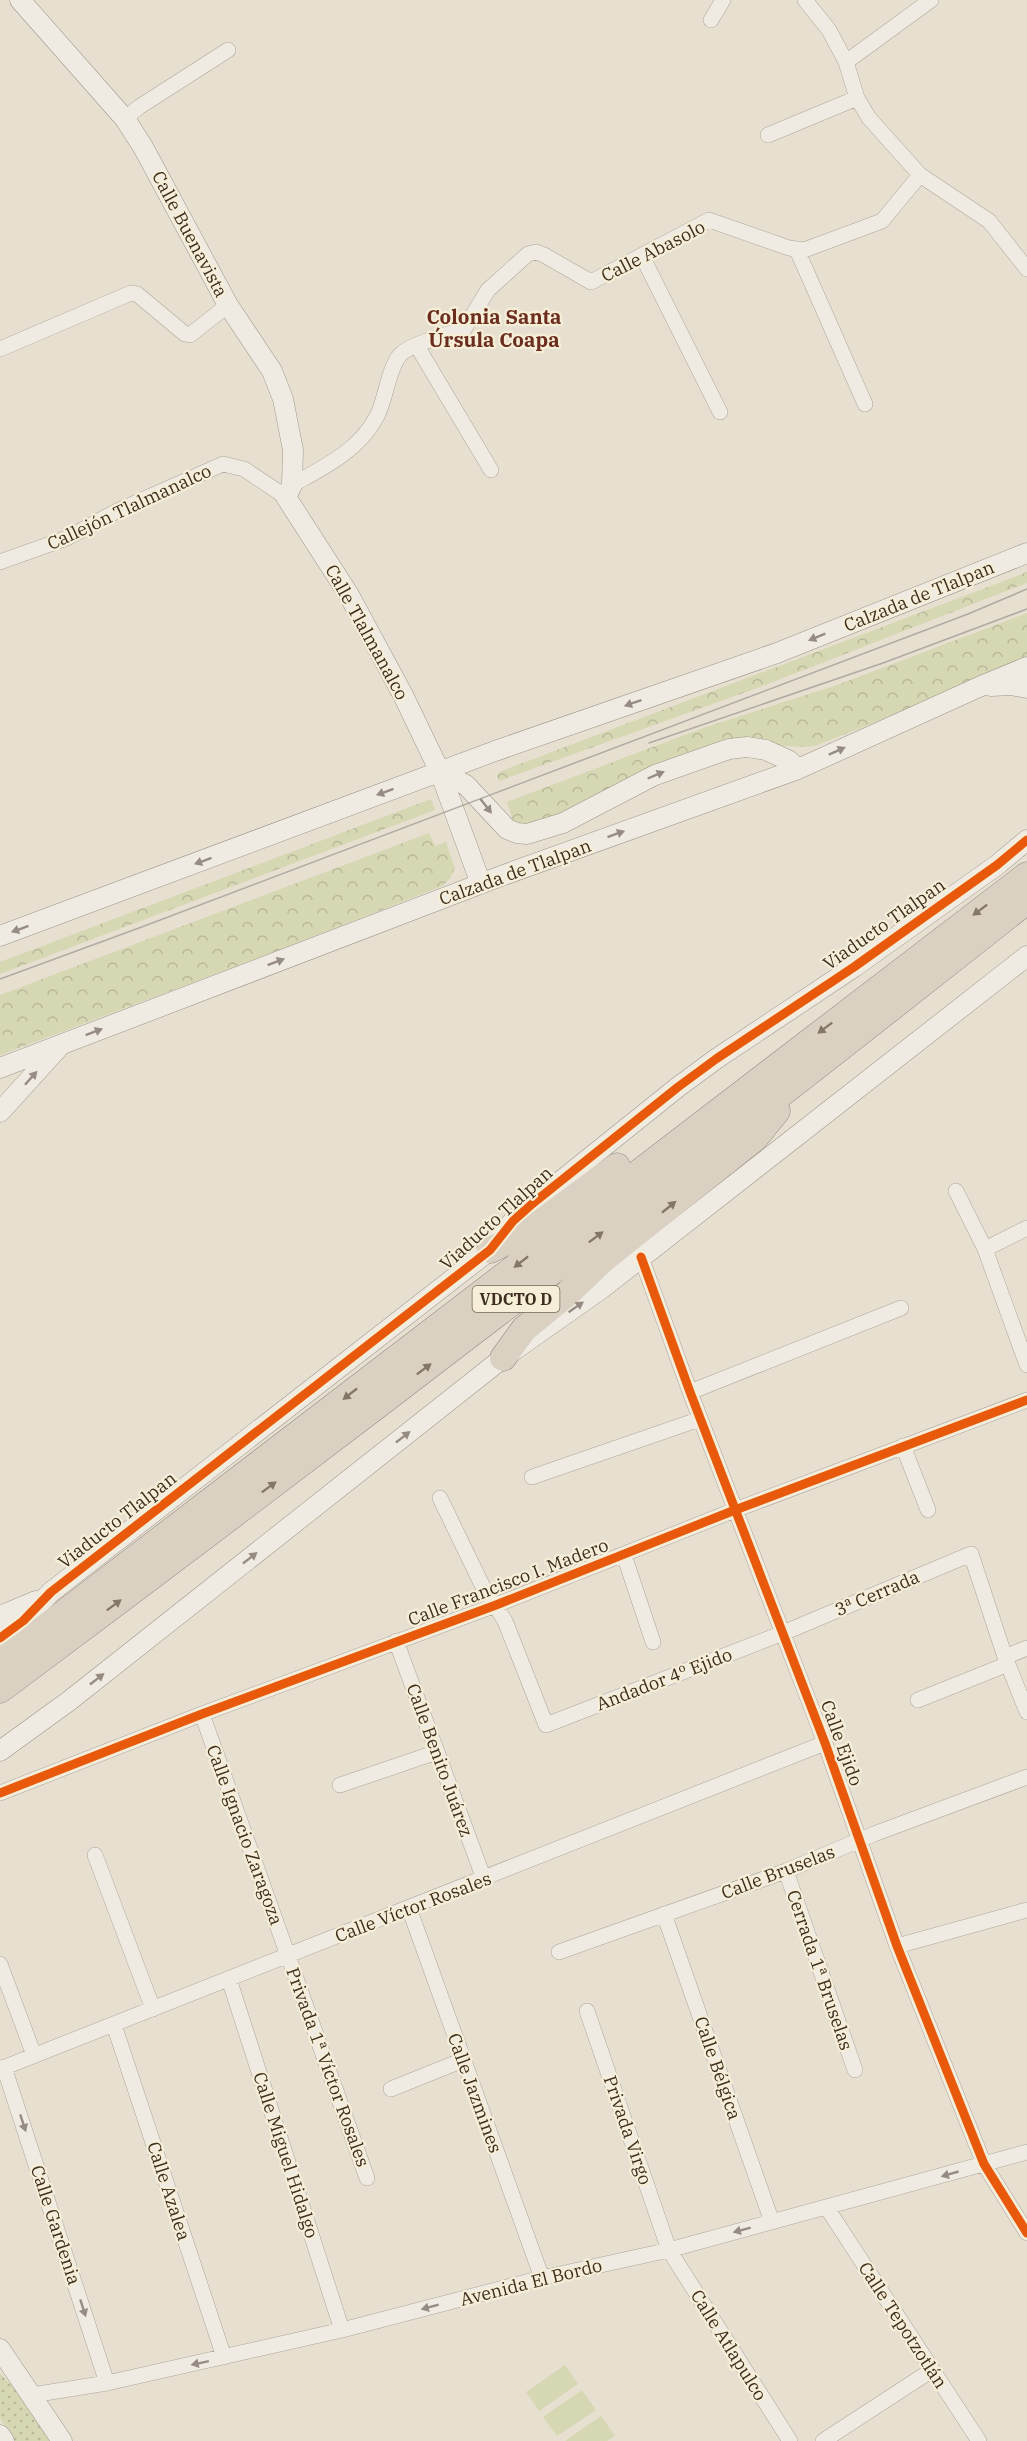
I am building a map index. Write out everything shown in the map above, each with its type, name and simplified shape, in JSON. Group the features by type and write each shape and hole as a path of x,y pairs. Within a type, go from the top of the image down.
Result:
{"highway":[{"name":"VDCTO D","path":"0,1662 1027,875"},
{"name":"VDCTO D","path":"0,1690 197,1543 787,1090 1027,901"},
{"path":"502,1358 524,1329 568,1293 605,1258 755,1138 773,1118 787,1090"},
{"path":"490,1250 529,1231 656,1137 711,1115"}],"main road":[{"name":"Calle Buenavista","path":"20,0 125,119 143,147 228,305 272,371 282,399 293,450 289,491"},
{"name":"Calle Tlalmanalco","path":"289,491 403,695 440,772 481,884"},
{"name":"Calzada de Tlalpan","path":"0,936 440,772 777,653 1027,553"},
{"name":"Calzada de Tlalpan","path":"0,1068 481,884 798,768 1027,667"},
{"path":"979,687 1011,685 1027,688"},
{"path":"440,772 466,785 507,829 528,834 563,823 655,775 729,749 747,747 766,750 788,760 798,768"},
{"name":"Viaducto Tlalpan","path":"0,1638 23,1621 51,1592 490,1250 513,1221 532,1204 678,1087 854,967 997,865 1027,840"},
{"path":"0,1752 69,1701 502,1358 601,1289 1027,956"},
{"path":"0,1112 62,1044"},
{"path":"0,1616 51,1592"},
{"path":"0,1733 69,1701"},
{"path":"0,2349 62,2441"},
{"path":"0,2435 4,2441"}],"street":[{"path":"711,20 723,0"},
{"path":"804,0 829,30 846,62 857,98 869,118 920,175 989,221 1027,269"},
{"path":"846,62 931,0"},
{"path":"125,119 139,107 228,50"},
{"path":"768,135 857,98"},
{"path":"865,404 796,250 804,250 882,221 920,175"},
{"name":"Calle Abasolo","path":"289,491 339,459 377,417 400,356 417,346 464,329 488,290 528,254 536,252 544,255 591,282 709,220 796,250"},
{"path":"642,256 720,412"},
{"path":"0,349 131,293 137,294 185,334 190,335 228,305"},
{"path":"417,346 491,470"},
{"name":"Callejón Tlalmanalco","path":"0,562 67,538 117,511 223,464 244,469 289,491"},
{"path":"956,1191 985,1249 1027,1365"},
{"path":"985,1249 1027,1228"},
{"name":"Calle Ejido","path":"641,1257 700,1419 825,1743 897,1946 984,2164 1027,2233"},
{"path":"690,1392 901,1308"},
{"name":"Calle Francisco I. Madero","path":"0,1793 1027,1400"},
{"path":"532,1477 700,1419"},
{"path":"903,1446 928,1510"},
{"path":"440,1498 483,1585 496,1605"},
{"name":"3ª Cerrada","path":"783,1633 970,1554 1006,1660"},
{"path":"624,1555 653,1642"},
{"name":"Andador 4º Ejido","path":"496,1605 505,1621 546,1725 783,1633"},
{"name":"Calle Benito Juárez","path":"396,1641 484,1879"},
{"path":"918,1700 1006,1660 1027,1647"},
{"path":"1006,1660 1027,1712"},
{"name":"Calle Ignacio Zaragoza","path":"202,1714 288,1956"},
{"name":"Calle Víctor Rosales","path":"2,2068 825,1743"},
{"path":"340,1785 437,1752"},
{"name":"Calle Bruselas","path":"559,1952 786,1871 1027,1777"},
{"path":"95,1855 153,2009"},
{"name":"Cerrada 1ª Bruselas","path":"786,1871 855,2070"},
{"name":"Calle Jazmines","path":"409,1908 542,2278"},
{"path":"897,1946 1027,1910"},
{"name":"Calle Bélgica","path":"664,1914 772,2222"},
{"name":"Privada 1ª Víctor Rosales","path":"288,1956 367,2178"},
{"path":"0,1964 34,2055"},
{"name":"Calle Miguel Hidalgo","path":"229,1979 342,2330"},
{"name":"Privada Virgo","path":"587,2011 669,2250"},
{"name":"Calle Azalea","path":"114,2025 224,2357"},
{"path":"391,2089 463,2060"},
{"name":"Calle Gardenia","path":"2,2068 107,2383"},
{"name":"Avenida El Bordo","path":"32,2395 107,2383 342,2330 542,2278 669,2250 1027,2152"},
{"name":"Calle Tepotzotlán","path":"827,2208 979,2441"},
{"name":"Calle Atlapulco","path":"669,2250 790,2441"},
{"path":"824,2441 933,2370"}],"green space":[{"path":"1027,572 1027,583 768,684 499,781 497,776 499,772"},
{"path":"1027,613 1027,662 815,746 771,745 523,826 508,820 512,817 507,802 703,728 837,685"},
{"path":"431,799 435,810 0,974 0,962"},
{"path":"429,833 435,846 446,842 455,868 450,879 442,886 0,1055 0,995"},
{"path":"565,2365 578,2384 539,2411 526,2392"},
{"path":"0,2373 29,2404 54,2441 15,2441 0,2418"},
{"path":"582,2390 596,2410 557,2436 543,2417"},
{"path":"601,2416 615,2436 607,2441 565,2441"}],"tram line":[{"path":"0,979 968,614 1027,589"},
{"path":"649,743 883,663 1027,609"}],"cycle path":[{"path":"0,1638 23,1621 51,1592 490,1250 513,1221 532,1204 678,1087 854,967 997,865 1027,840"},
{"path":"641,1257 690,1392 825,1743 897,1946 984,2164 1027,2233"},
{"path":"0,1793 1027,1400"}],"district":[{"name":"Colonia Santa Úrsula Coapa","path":"494,328"}]}
